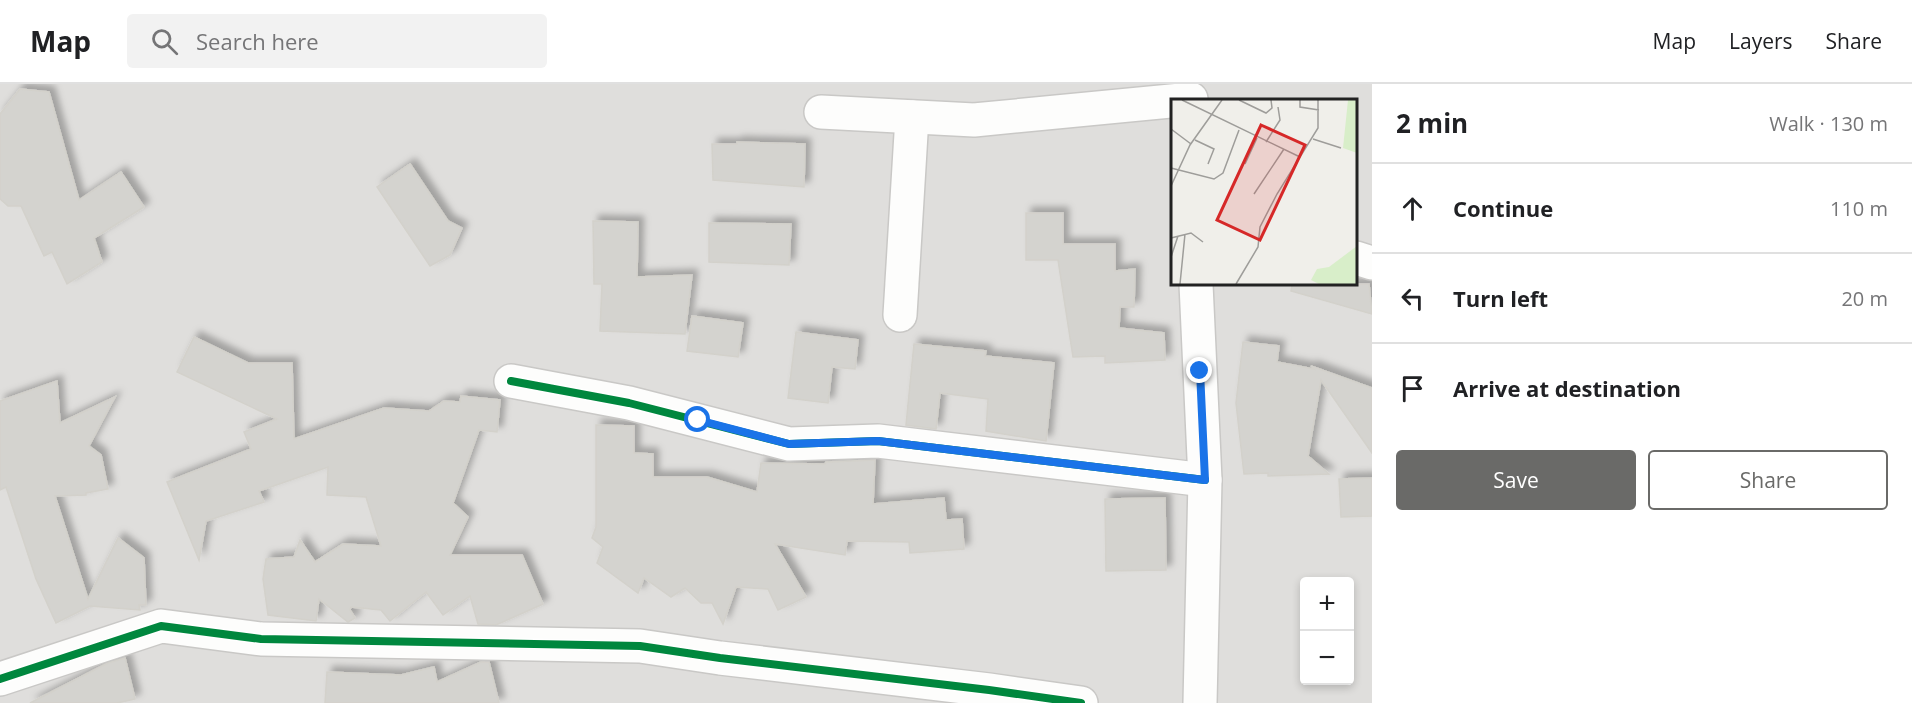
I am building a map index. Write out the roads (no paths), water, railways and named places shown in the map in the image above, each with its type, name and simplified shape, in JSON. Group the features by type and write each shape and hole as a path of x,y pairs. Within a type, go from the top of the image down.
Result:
{"street":[{"path":"821,112 974,120 1191,94"},
{"path":"900,315 912,117"},
{"path":"1357,258 1372,263"},
{"path":"1196,285 1205,480 1200,703"},
{"path":"511,381 629,403 789,444 878,441 1205,480"},
{"path":"0,679 160,626 261,639 639,646 731,660 1081,703"}]}
